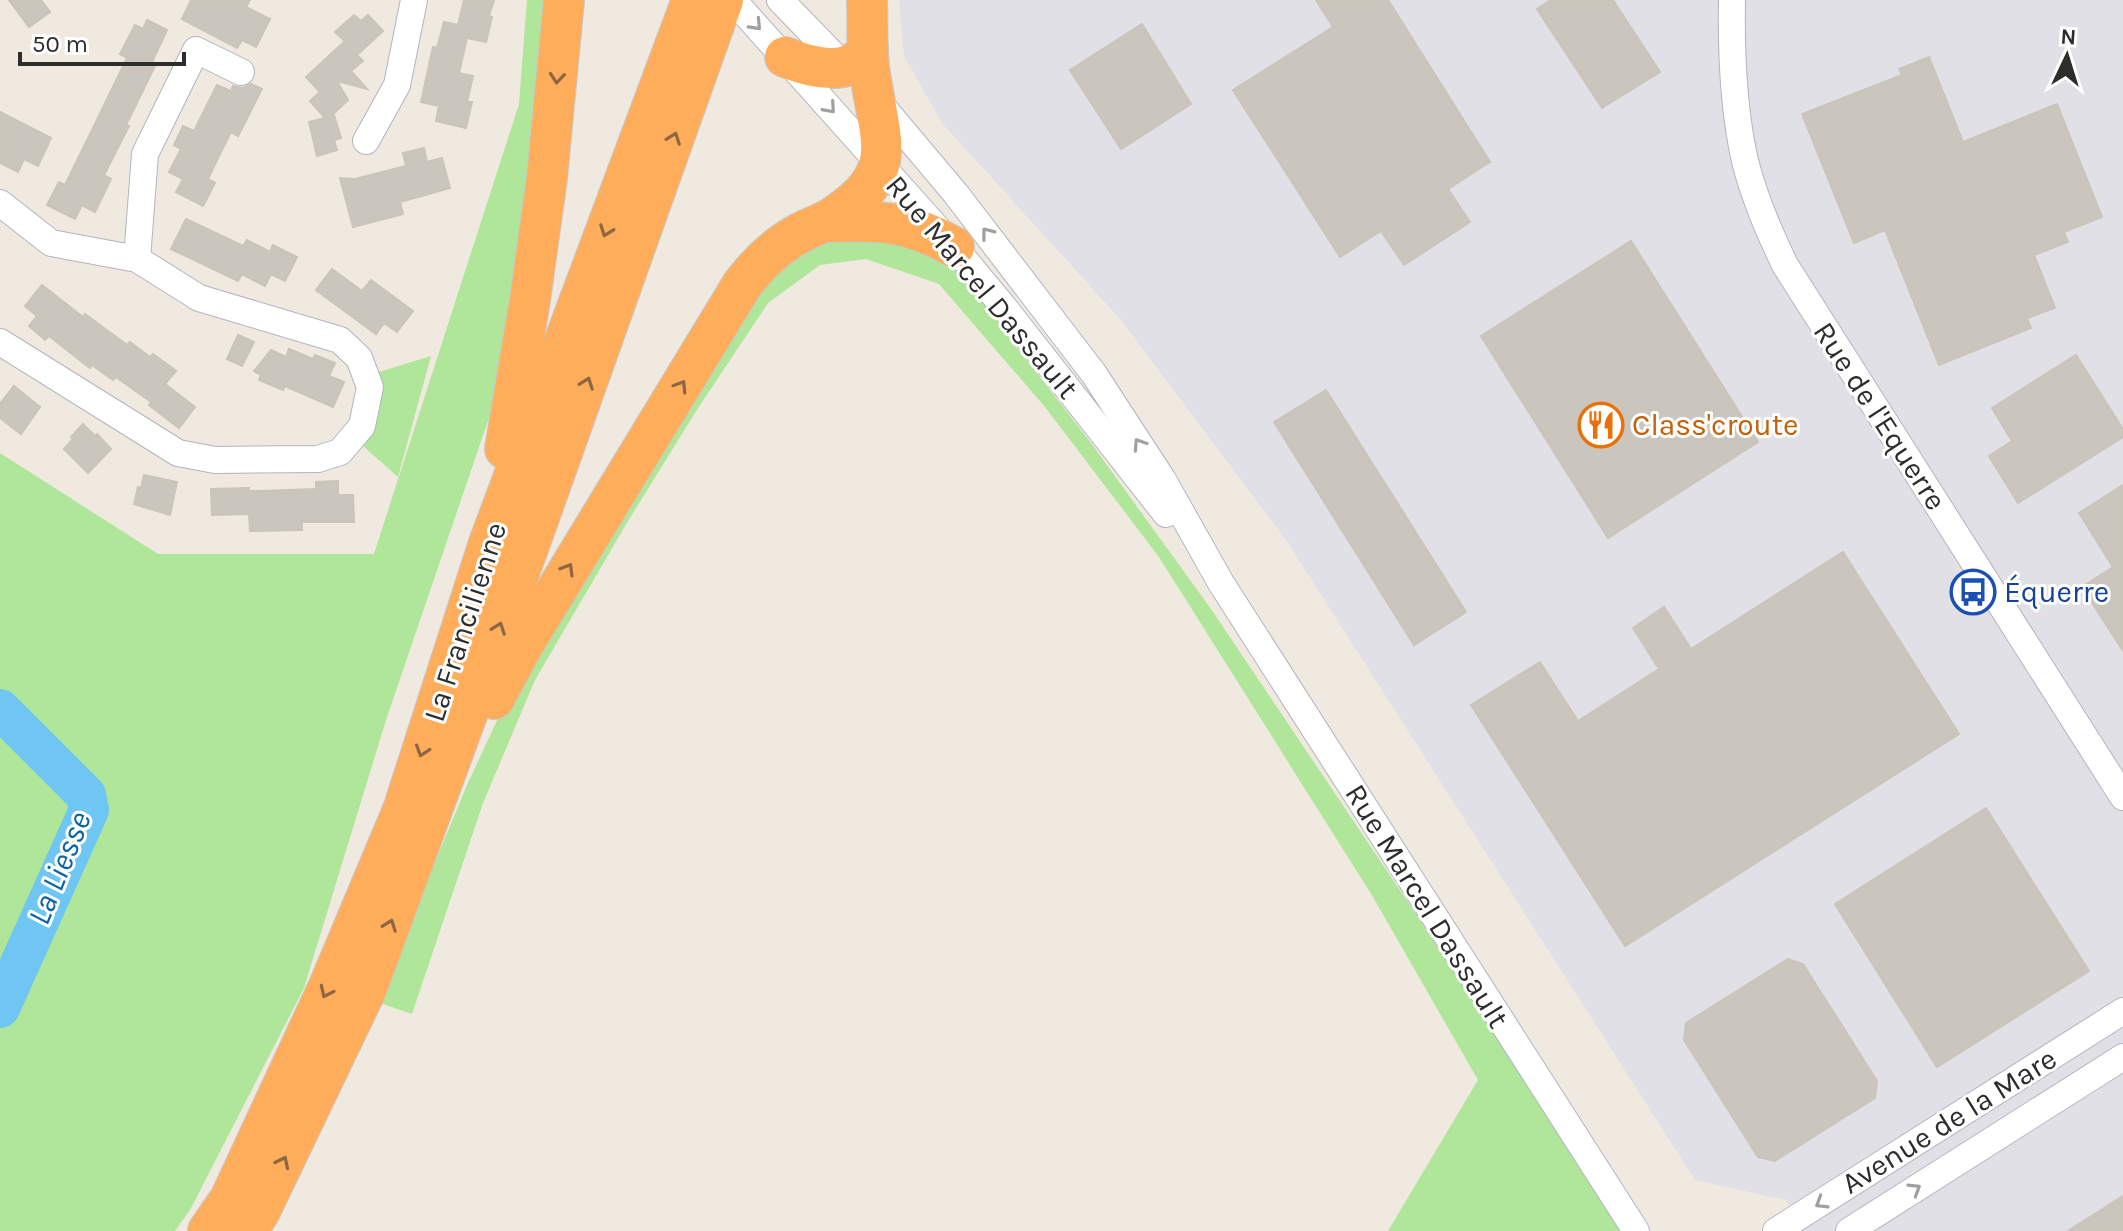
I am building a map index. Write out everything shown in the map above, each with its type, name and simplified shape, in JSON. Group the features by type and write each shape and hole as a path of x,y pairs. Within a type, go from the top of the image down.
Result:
{"highway":[{"path":"489,543 547,178 564,0"},
{"name":"La Francilienne","path":"208,1231 230,1199 329,986 403,810 489,543 692,0"},
{"name":"La Francilienne","path":"247,1231 260,1211 366,990 723,0"},
{"path":"856,58 867,0"},
{"path":"453,753 482,719 531,631 742,285 766,255 802,232 825,222 864,195 872,184 880,165 881,127 868,61 856,58 813,66 802,64 782,53"},
{"path":"825,222 902,224 936,236 954,247"}],"street":[{"path":"366,141 397,85 414,0"},
{"name":"Rue Marcel Dassault","path":"733,0 954,247 1221,583"},
{"name":"Rue de l'Equerre","path":"1732,0 1739,133 1756,196 1785,265 2123,797"},
{"path":"786,7 856,58"},
{"path":"137,259 145,154 196,50 241,72"},
{"name":"Rue Marcel Dassault","path":"874,96 956,194 1094,374 1163,480 1221,583 1636,1230"},
{"path":"0,203 51,243 137,259 199,298 340,340 359,358 370,387 362,426 340,452 318,459 215,460 178,453 0,342"},
{"name":"Avenue de la Mare","path":"1776,1231 2123,1011"},
{"name":"Avenue de la Mare","path":"1849,1231 2123,1057"}],"shaded area":[{"path":"899,0 2123,0 2123,1231 1804,1231 1786,1200 1695,1180 1286,540 1120,319 942,123 904,56"}],"green space":[{"path":"527,0 550,0 542,89 492,409 386,720 304,988 190,1210 175,1231 0,1231 0,453 158,554 374,554 519,104"},
{"path":"848,229 938,254 965,280 1091,443 1211,609 1416,914 1622,1231 1388,1231 1478,1080 1373,897 1159,557 1045,407 939,284 866,259 820,265 768,303 698,408 535,680 483,803 412,1014 377,1002 467,785 514,684 779,258"},
{"path":"431,356 398,477 363,446 380,411 379,372"}],"building":[{"path":"9,0 41,0 50,12 29,27"},
{"path":"191,0 250,0 246,7 270,19 256,47 242,40 237,48 182,19"},
{"path":"464,0 494,0 486,42 467,38 459,73 473,76 467,102 472,102 466,128 436,121 439,106 421,102 433,47 437,48 444,22 458,25"},
{"path":"1316,0 1388,0 1490,162 1448,189 1470,222 1404,265 1381,231 1340,257 1233,90 1333,27"},
{"path":"1551,0 1613,0 1660,72 1602,108 1537,9"},
{"path":"354,15 361,21 368,15 383,31 357,55 363,61 351,71 367,89 337,81 348,100 331,116 334,115 341,138 334,140 337,150 317,156 309,122 325,118 310,101 320,92 306,77 345,41 335,32"},
{"path":"147,20 167,30 152,62 156,64 104,175 111,179 95,212 82,205 75,219 47,205 59,182 65,185 96,122 127,58 120,54 135,25 143,29"},
{"path":"1142,24 1191,104 1121,149 1070,70"},
{"path":"1929,57 1963,142 2057,104 2102,217 2064,232 2068,242 2034,255 2055,308 2027,318 2031,328 1939,365 1885,230 1854,243 1802,114 1902,75 1899,69"},
{"path":"251,84 262,89 238,136 231,132 208,179 215,183 203,206 176,192 183,179 169,172 181,149 174,145 183,126 194,131 217,85 231,91 233,86 243,88"},
{"path":"0,112 51,138 38,166 24,159 18,172 0,163"},
{"path":"424,148 427,162 442,158 450,188 400,202 403,214 353,227 340,178 355,179 406,166 403,153"},
{"path":"186,219 243,246 247,240 270,252 273,245 297,257 285,281 271,274 265,286 242,274 238,281 171,249"},
{"path":"1631,241 1758,442 1608,538 1481,336"},
{"path":"332,269 362,291 371,280 413,311 397,332 384,323 376,334 316,290"},
{"path":"42,285 83,317 85,314 127,345 130,342 150,357 153,354 176,371 165,384 195,407 179,428 149,405 151,402 116,377 113,380 92,365 90,368 49,336 45,340 29,326 37,316 25,306"},
{"path":"238,335 254,342 242,366 227,359"},
{"path":"289,349 313,359 315,355 335,363 329,376 344,382 333,407 285,386 283,390 259,380 261,375 254,371 271,350 286,357"},
{"path":"2076,355 2123,429 2123,437 2018,503 1989,456 2012,441 1992,408"},
{"path":"14,386 40,407 21,434 0,418 0,404"},
{"path":"1326,390 1466,612 1414,645 1274,422"},
{"path":"83,424 111,449 88,473 64,449"},
{"path":"144,475 177,482 170,515 134,504"},
{"path":"338,481 338,495 353,495 354,522 302,522 302,530 250,531 249,514 212,515 211,489 316,489 316,482"},
{"path":"2123,485 2123,651 2082,587 2113,567 2079,513"},
{"path":"1843,552 1959,734 1625,946 1471,705 1540,662 1578,721 1659,669 1633,628 1664,607 1691,649"},
{"path":"1986,808 2089,971 1937,1067 1835,904"},
{"path":"1788,959 1803,964 1877,1081 1875,1098 1775,1161 1758,1157 1684,1040 1686,1023"},
{"path":"2123,1196 2123,1231 2068,1231"}],"waterway":[{"name":"La Liesse","path":"0,709 86,795 89,810 0,1008"}],"place":[{"name":"Class'croute","path":"1601,425"},
{"name":"Équerre","path":"1973,592"}]}
